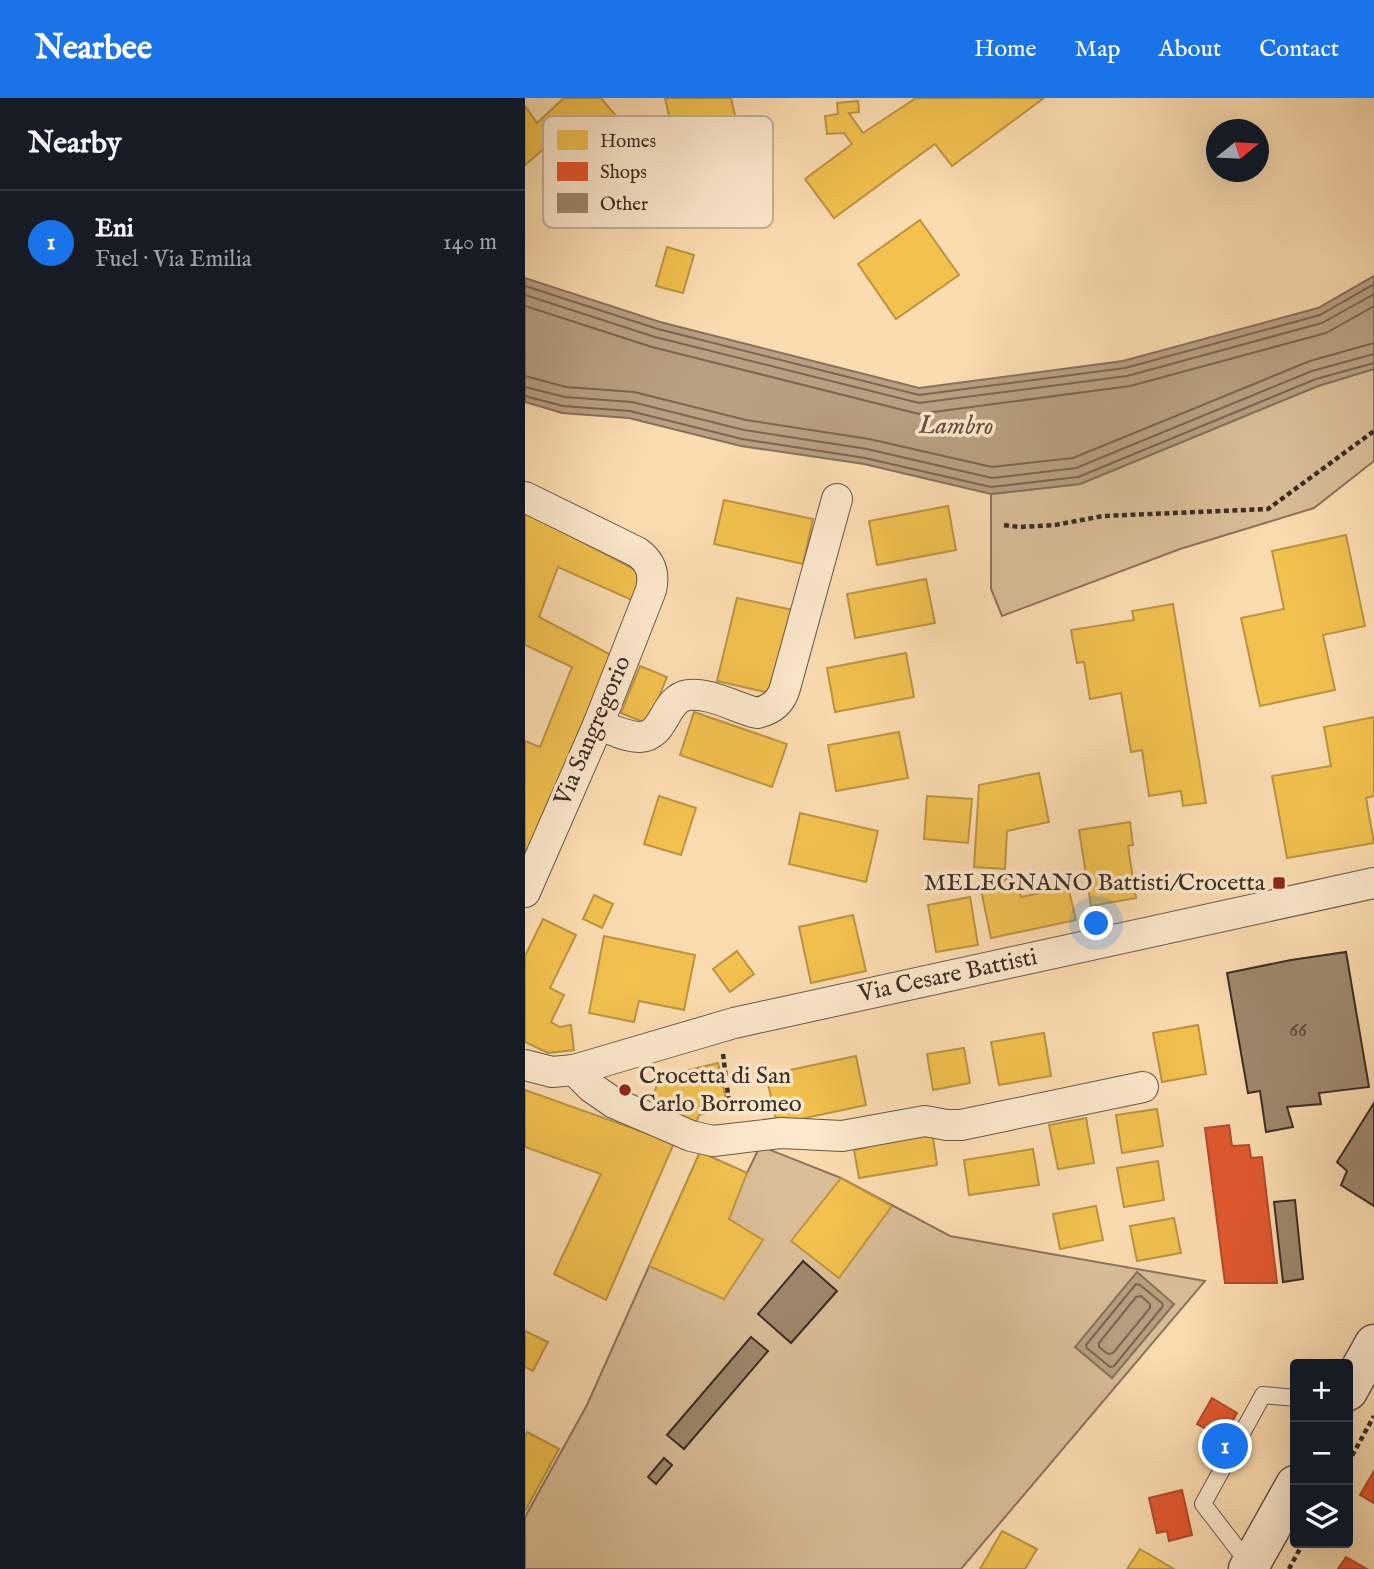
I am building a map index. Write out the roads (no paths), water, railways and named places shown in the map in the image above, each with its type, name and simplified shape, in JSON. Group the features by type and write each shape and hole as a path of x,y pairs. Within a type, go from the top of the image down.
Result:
{"street":[{"name":"Via Sangregorio","path":"525,497 637,552 647,560 651,568 651,590 598,725 525,892"},
{"path":"598,725 635,736 649,735 659,727 670,706 688,695 703,696 757,713 774,705 783,695 837,499"},
{"name":"Via Cesare Battisti","path":"525,1065 552,1072 574,1070 734,1023 1374,883"},
{"path":"574,1070 603,1096 634,1113 701,1139 733,1140 781,1133 842,1136 925,1121 961,1125 1143,1087"},
{"path":"1353,1382 1374,1344"},
{"path":"1248,1568 1290,1494"}],"lane":[{"path":"1248,1568 1240,1552 1203,1504 1263,1395 1290,1398"}],"water":[{"name":"Lambro","path":"1374,276 1374,369 1318,386 1080,484 991,494 864,464 741,446 629,418 562,413 525,402 525,278 660,322 919,388 1123,361 1318,308"},
{"path":"1137,1272 1174,1304 1112,1378 1075,1347"}],"place":[{"name":"MELEGNANO Battisti/Crocetta","path":"1279,883"},
{"name":"Crocetta di San Carlo Borromeo","path":"625,1090"},
{"name":"Eni","path":"1225,1446"}]}
